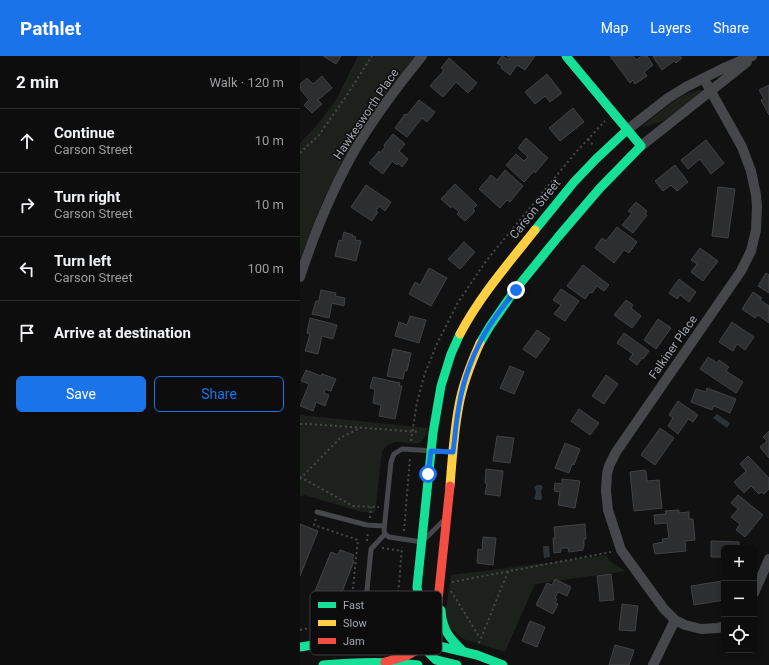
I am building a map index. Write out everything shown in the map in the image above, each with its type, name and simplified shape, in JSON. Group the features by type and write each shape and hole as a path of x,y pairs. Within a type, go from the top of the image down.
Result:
{"street":[{"name":"Hawkesworth Place","path":"300,277 314,237 333,192 359,143 390,96 422,56"},
{"path":"566,56 641,146"},
{"name":"Carson Street","path":"418,591 433,433 440,393 444,373 451,354 460,333 474,309 567,190 594,160 627,130 668,98 686,87 726,67 752,56"},
{"path":"439,590 459,404 464,384 474,357 490,326 516,290 572,220 600,188 641,146 755,56"},
{"name":"Falkiner Place","path":"704,79 742,147 751,170 756,194 756,230 751,251 741,271 616,452 609,466 606,491 608,510 621,550 664,609 675,620 685,625 701,629 721,627"},
{"path":"757,586 769,559"},
{"path":"416,591 417,587"},
{"path":"653,665 675,620"},
{"path":"442,623 450,639 464,652"},
{"path":"300,647 310,645"},
{"path":"442,646 477,655 503,665"},
{"path":"384,662 408,655"},
{"path":"431,655 436,660 456,665"},
{"path":"323,665 352,662 384,662 418,665"}],"lane":[{"path":"446,519 422,542 389,537 386,534 384,526 391,462 394,454 402,449 453,452"},
{"path":"318,512 367,525 384,526"},
{"path":"367,591 372,549 386,534"}],"path":[{"path":"300,153 319,134 372,56"},
{"path":"300,424 433,433"},
{"path":"361,428 340,438 300,478 353,506 386,507"},
{"path":"318,512 314,525 358,540 353,591"},
{"path":"446,583 621,550"},
{"path":"450,589 480,638 508,572"},
{"path":"300,630 310,628"}],"shaded area":[{"path":"358,56 416,56 392,85 361,130 324,198 300,259 300,143 317,125 336,100"},
{"path":"698,90 702,90 702,92 663,121 644,127 642,126 675,100"},
{"path":"717,414 730,423 727,428 713,418"},
{"path":"300,415 428,428 426,436 421,442 393,443 387,446 382,452 375,513 362,512 304,495 300,497"},
{"path":"541,485 543,487 541,491 541,500 536,500 534,498 536,492 534,487"},
{"path":"543,546 549,546 550,557 544,558"},
{"path":"606,555 612,563 626,571 535,584 505,652 463,639 448,626 446,609 451,575"}],"building":[{"path":"323,56 341,56 336,64"},
{"path":"502,56 509,60 510,59 507,56 535,56 525,70 517,65 510,75 497,63"},
{"path":"610,56 633,56 636,60 642,56 647,56 653,65 644,72 647,76 635,84 633,80 630,83"},
{"path":"680,56 682,58 676,63 674,61 662,70 653,57"},
{"path":"449,58 477,83 468,93 456,82 443,97 430,86 444,70 441,68"},
{"path":"547,74 562,93 550,102 545,96 535,104 525,92"},
{"path":"322,76 332,88 318,100 322,104 312,113 304,105 309,100 300,89 300,84 307,78 313,84"},
{"path":"769,85 769,115 761,100 764,99 759,90"},
{"path":"419,100 435,112 427,122 422,118 407,137 395,128 405,114 407,115"},
{"path":"573,108 584,122 560,141 549,128"},
{"path":"393,134 405,144 399,151 408,159 402,167 398,163 397,165 392,161 383,174 369,163 379,151 380,153 385,147 384,145"},
{"path":"526,138 548,158 535,173 534,171 524,182 506,165 516,154 524,161 528,157 518,148"},
{"path":"706,140 724,163 711,174 700,159 688,169 681,160"},
{"path":"675,165 688,182 677,191 671,185 663,191 655,181"},
{"path":"505,170 523,186 510,202 507,200 500,208 479,189 491,175 497,180"},
{"path":"455,184 477,205 473,209 475,211 465,221 457,214 459,212 452,206 451,208 441,199"},
{"path":"366,185 391,202 385,211 379,206 376,211 378,212 372,221 351,207"},
{"path":"718,187 735,189 728,238 712,236"},
{"path":"636,202 647,211 645,214 647,215 633,233 622,225 632,213 628,211"},
{"path":"617,227 637,242 629,253 624,250 614,263 595,248 602,238 606,241"},
{"path":"344,232 356,237 355,240 361,241 356,261 335,256 339,240 342,241"},
{"path":"464,242 475,252 460,269 448,259"},
{"path":"700,248 718,261 703,281 691,272 697,264 691,260"},
{"path":"583,265 609,285 604,291 597,286 585,299 567,286"},
{"path":"429,268 447,278 431,306 409,294 415,282 420,285"},
{"path":"766,273 769,275 769,293 758,286"},
{"path":"679,279 696,292 689,302 680,295 677,299 669,293"},
{"path":"561,289 579,301 565,321 554,314 561,305 553,300"},
{"path":"321,290 336,293 335,296 345,298 344,306 332,303 329,318 312,314 316,301 319,301"},
{"path":"753,292 762,298 760,300 769,306 769,323 758,315 755,318 742,309"},
{"path":"626,300 633,305 631,308 641,316 632,328 614,315"},
{"path":"410,316 426,320 419,343 395,336 399,322 407,325"},
{"path":"310,318 337,325 333,339 322,336 318,354 305,351 310,334 307,333"},
{"path":"658,319 671,328 656,349 644,340"},
{"path":"732,322 754,337 745,350 737,344 733,351 719,342"},
{"path":"537,330 550,339 536,358 523,349"},
{"path":"624,333 649,351 637,365 629,359 633,354 617,343"},
{"path":"393,349 411,353 407,371 405,370 403,379 387,376"},
{"path":"708,357 717,363 719,360 729,367 726,371 743,382 736,393 700,369"},
{"path":"510,366 524,372 514,394 500,388"},
{"path":"306,370 321,376 322,374 336,379 331,391 325,389 324,393 329,395 325,406 316,402 313,411 300,406 309,384 301,381"},
{"path":"606,375 618,384 604,404 592,396"},
{"path":"373,377 400,383 399,386 402,386 395,419 379,416 381,405 373,403 375,389 370,388"},
{"path":"707,388 736,399 730,413 714,406 712,410 691,402 696,389 706,392"},
{"path":"678,401 698,415 693,422 688,419 678,434 668,426 673,418 669,415"},
{"path":"579,409 599,423 590,435 571,421"},
{"path":"660,428 674,438 655,465 641,455"},
{"path":"769,431 769,458 760,447 767,441 763,437"},
{"path":"497,436 514,438 510,463 493,461"},
{"path":"565,443 580,449 574,465 572,464 569,473 555,468"},
{"path":"748,456 769,478 769,489 764,494 761,492 759,494 751,486 744,493 734,482 746,471 740,464"},
{"path":"486,469 503,471 500,496 485,494 487,484 485,483"},
{"path":"645,470 647,481 659,480 662,508 634,511 630,472"},
{"path":"562,479 580,481 575,508 558,505 560,492 554,491 555,483 562,484"},
{"path":"738,495 763,515 745,537 736,530 740,524 731,517 738,509 731,503"},
{"path":"679,510 679,513 689,512 689,519 693,519 695,540 685,541 686,551 655,554 653,544 663,542 662,539 669,538 667,523 655,524 654,515 666,514 665,511"},
{"path":"300,524 318,531 300,576"},
{"path":"585,524 586,539 584,539 583,550 569,552 568,548 561,548 561,552 554,553 554,527"},
{"path":"483,537 496,538 493,565 477,563 478,549 482,550"},
{"path":"711,541 739,542 739,545 721,545 721,557 711,557"},
{"path":"340,550 354,555 352,560 354,561 342,591 315,591 331,552 338,555"},
{"path":"611,574 614,600 600,601 597,576"},
{"path":"555,579 571,587 567,596 558,592 555,598 557,599 555,603 558,604 553,614 536,605 547,583 552,585"},
{"path":"721,581 721,600 694,605 691,586"},
{"path":"622,604 638,606 635,631 619,630"},
{"path":"530,621 545,627 537,647 522,641"},
{"path":"615,645 634,650 629,665 609,665"}],"traffic: fast":[{"path":"480,343 515,290 558,237 600,188 641,146 566,56"},
{"path":"535,230 574,182 627,130"},
{"path":"418,591 433,433 441,386 451,354 460,334"},
{"path":"442,617 448,634 464,652"},
{"path":"300,647 310,645"},
{"path":"442,647 477,655 503,665"},
{"path":"431,655 436,660 457,665"},
{"path":"323,665 370,662 418,665"}],"traffic: slow":[{"path":"460,334 485,293 535,230"},
{"path":"450,486 457,415 468,373 480,343"}],"traffic: jam":[{"path":"439,591 450,486"},
{"path":"385,662 408,655"}],"route":[{"path":"428,474 431,451 453,452 459,404 471,363 490,326 516,290"}]}
